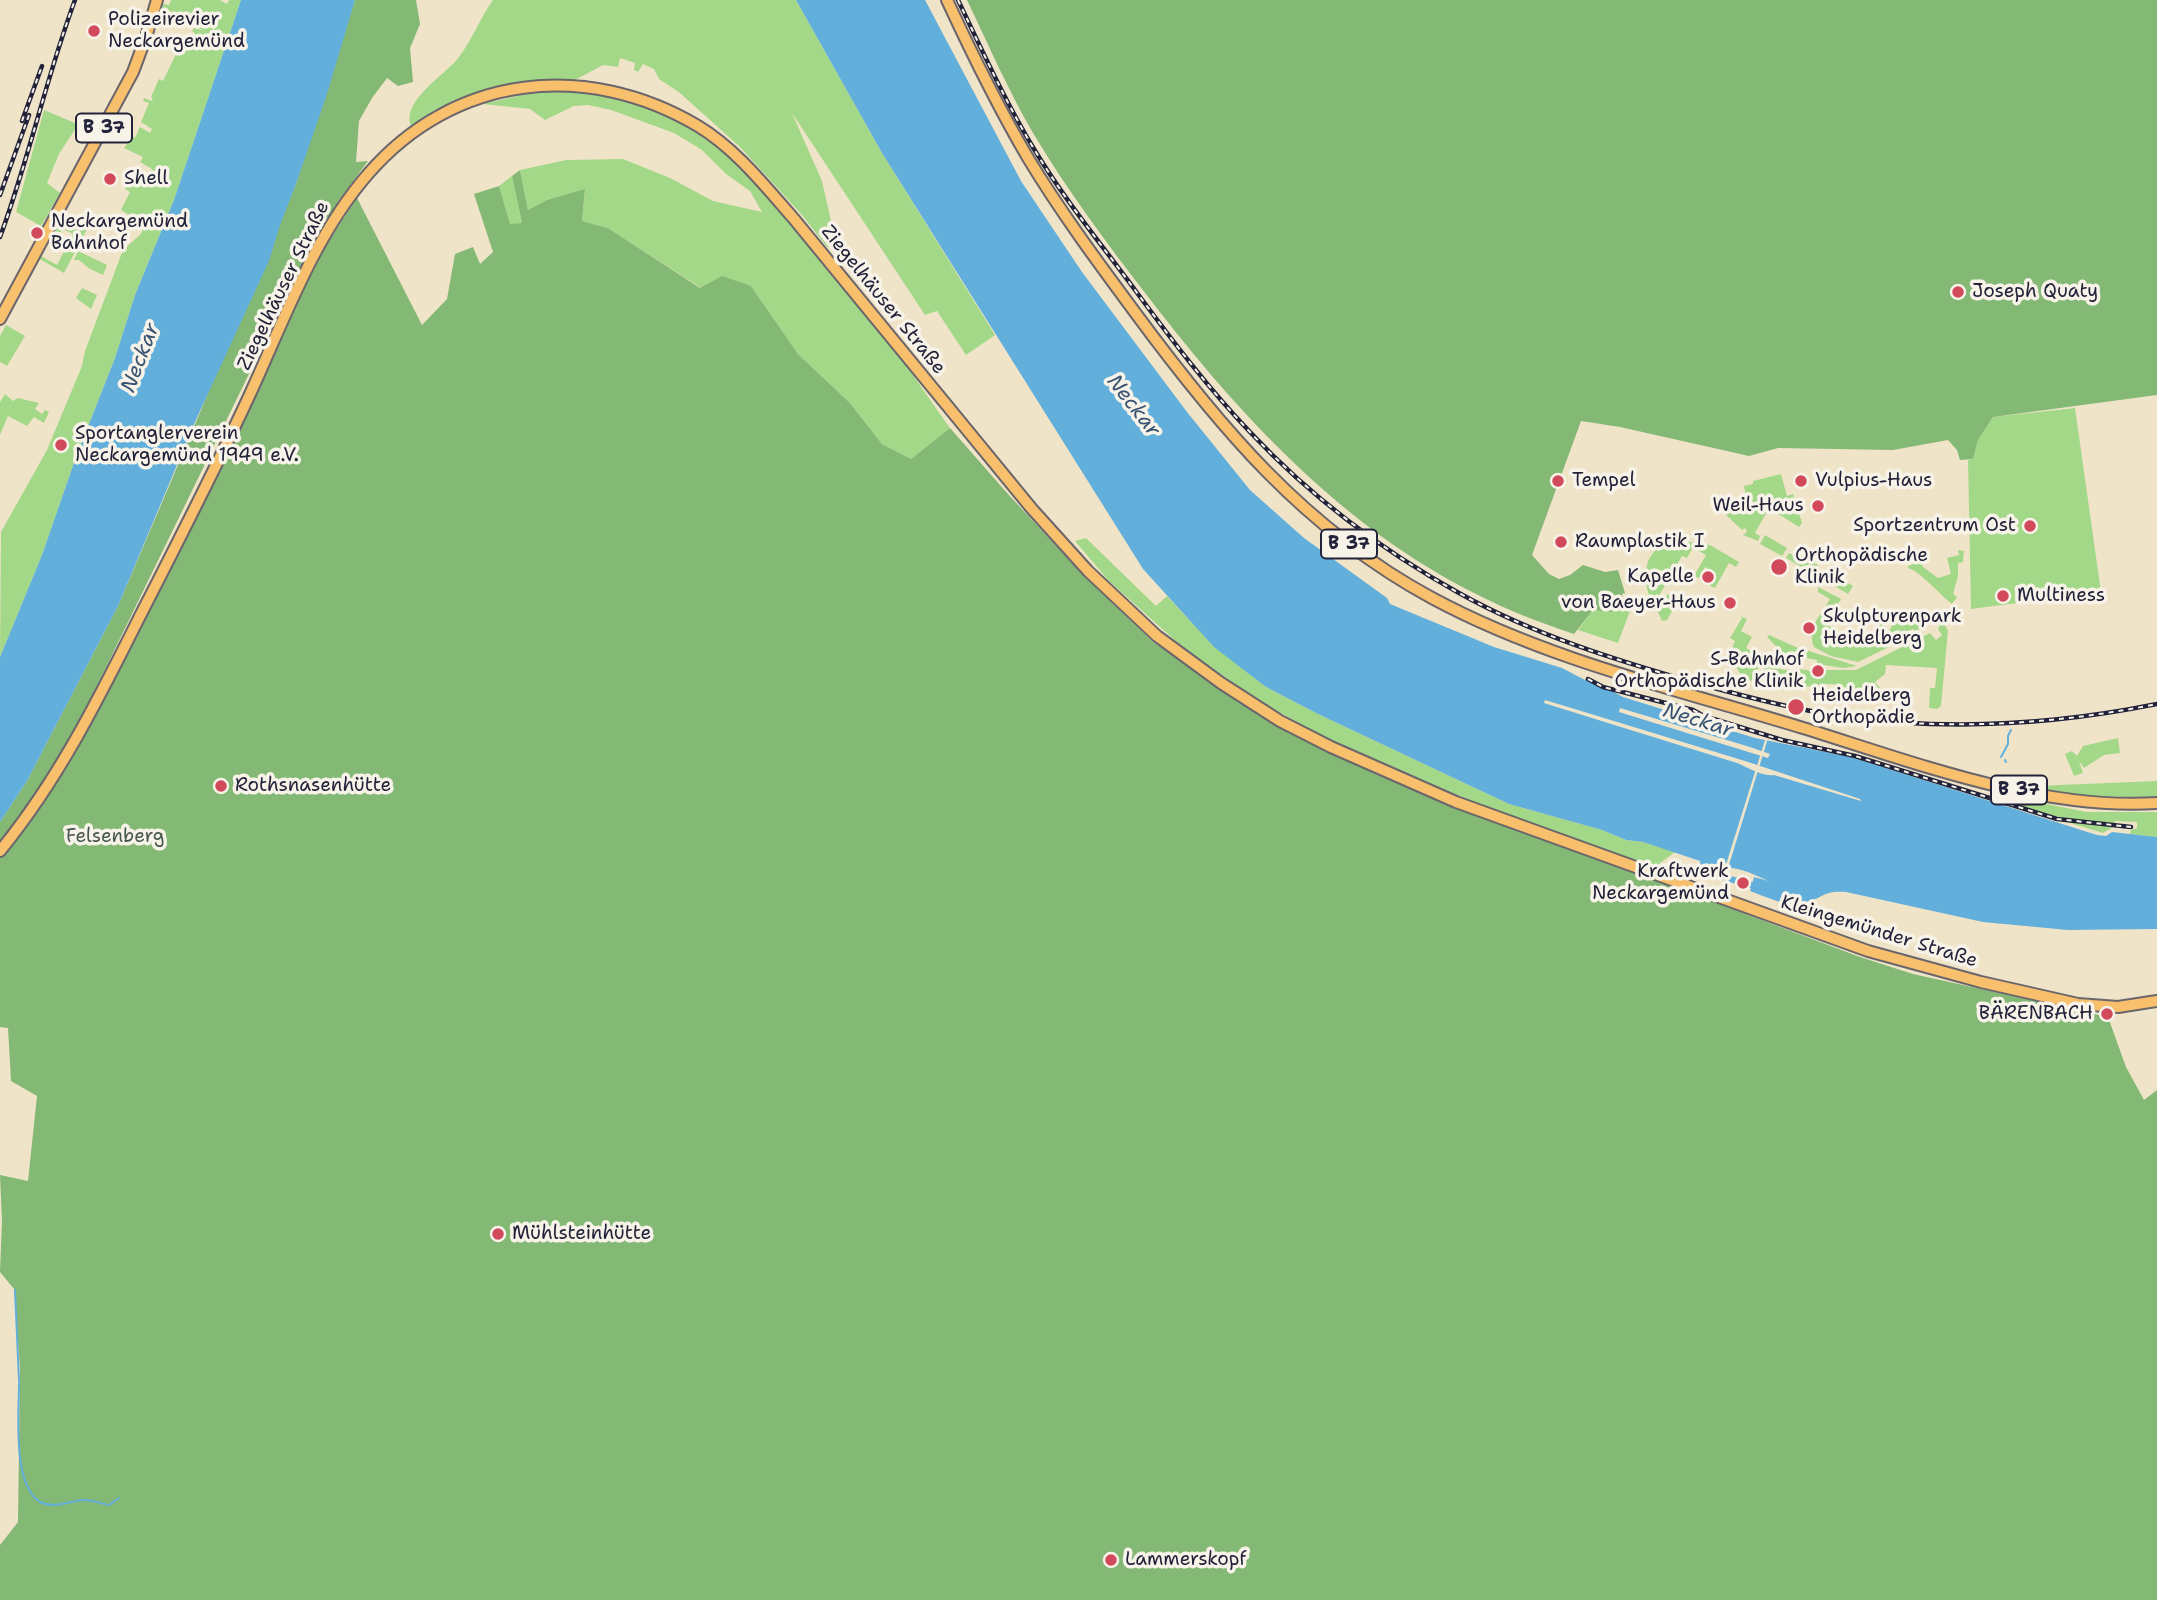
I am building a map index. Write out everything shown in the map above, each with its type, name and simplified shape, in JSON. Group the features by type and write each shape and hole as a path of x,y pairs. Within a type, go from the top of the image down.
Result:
{"main road":[{"name":"B 37","path":"0,319 127,83 146,37 157,0"},
{"name":"B 37","path":"947,0 994,97 1047,188 1101,265 1220,422 1263,469 1307,511 1387,571 1430,597 1523,639 1760,715 2006,788 2080,801 2157,803"},
{"name":"Ziegelhäuser Straße","path":"0,851 49,787 85,725 213,472 310,264 337,215 365,177 390,151 420,128 459,106 493,94 561,85 585,86 627,94 667,110 699,127 724,145 769,189 1042,520 1106,589 1157,636 1253,705 1331,747 1456,802 1638,868"},
{"name":"Kleingemünder Straße","path":"1638,868 1825,936 1935,971 2091,1006 2129,1006 2157,1001"}],"green space":[{"path":"171,0 220,0 227,4 229,0 241,0 174,200 135,295 115,358 76,457 42,555 0,657 1,532 47,450 82,366 85,351 123,250 141,234 144,224 121,210 130,192 125,189 135,169 148,175 152,169 140,162 143,157 124,148 132,136 135,138 140,127 150,133 152,129 141,122 149,103 143,101 144,98 151,101 159,79 163,81 177,52 183,54 191,35 194,36 194,28 207,32 192,26 193,21 162,8 163,4 169,5"},
{"path":"355,0 416,0 420,24 410,48 413,82 398,86 387,78 359,121 356,162 368,161 339,200 304,261 82,715 39,789 0,840 0,822 27,781 118,606 172,479 296,184"},
{"path":"493,0 796,0 882,153 995,335 966,355 937,311 925,315 792,113 822,181 836,243 827,247 802,215 740,147 680,93 659,79 654,69 643,64 638,72 634,70 635,63 620,58 618,67 603,65 575,80 540,80 486,89 435,110 411,126 410,116 419,97 459,57"},
{"path":"967,0 2157,0 2157,395 1993,417 1978,440 1973,459 1960,460 1957,450 1948,440 1893,450 1778,448 1749,456 1581,421 1532,555 1549,574 1559,579 1583,565 1605,572 1618,570 1625,593 1612,612 1593,610 1574,634 1500,605 1427,567 1337,502 1257,425 1183,342 1074,196 1024,117"},
{"path":"540,91 600,95 639,104 657,110 693,129 720,150 756,184 846,287 888,340 950,428 911,459 882,444 850,403 798,354 751,286 701,288 608,228 582,221 585,190 547,200 528,210 520,170 566,160 623,159 670,178 713,201 762,212 750,191 726,174 702,150 674,133 611,110 588,105 574,106 545,120 530,109 483,104"},
{"path":"44,110 94,131 87,143 82,141 86,132 76,128 59,154 47,183 60,193 41,226 16,212"},
{"name":"Felsenberg","path":"520,170 528,210 547,200 585,189 582,221 608,228 700,288 722,276 751,286 798,354 850,403 882,444 911,459 950,428 1083,575 1154,643 1277,725 1343,759 1456,805 1860,957 1913,974 2108,1017 2126,1067 2144,1100 2157,1090 2157,1600 0,1600 0,1545 18,1522 20,1368 14,1289 0,1272 0,1175 28,1181 37,1096 11,1081 8,1028 0,1027 0,857 56,781 88,729 199,508 255,373 321,253 357,198 422,325 447,299 455,254 473,247 480,264 493,252 474,194 499,186 510,224 522,223 512,176"},
{"path":"512,176 522,223 510,225 499,186"},
{"path":"62,213 88,227 64,273 38,258 39,255 57,265 73,234 63,229 60,233 53,230"},
{"path":"78,251 107,265 103,275 79,260 74,260"},
{"path":"82,288 97,295 91,309 76,298"},
{"path":"6,325 25,336 7,366 0,362 0,336"},
{"path":"5,394 13,401 18,398 39,403 35,409 42,414 45,410 49,412 44,423 34,417 27,426 8,416 0,435 0,402"},
{"name":"Sportzentrum Ost","path":"2075,408 2101,592 1971,609 1968,460 1973,459 1978,440 1993,417"},
{"path":"1781,474 1787,496 1793,494 1802,523 1799,527 1769,508 1755,533 1760,536 1758,541 1743,535 1747,532 1745,528 1742,530 1725,514 1725,501 1746,496 1744,486 1753,484 1753,481"},
{"path":"1765,535 1787,548 1782,556 1760,544"},
{"path":"1086,538 1156,606 1167,596 1215,647 1266,687 1509,804 1675,852 1655,867 1481,805 1330,741 1255,698 1180,645 1108,580 1075,541"},
{"path":"1675,540 1710,545 1739,562 1736,567 1729,563 1715,588 1709,585 1716,573 1705,567 1699,578 1694,576 1706,555 1694,545 1687,558 1682,556 1653,606 1646,575 1650,557 1664,544"},
{"path":"1958,550 1964,551 1963,562 1958,563 1953,594 1957,597 1952,604 1908,566 1922,561 1923,567 1938,578 1951,574 1947,558 1959,555"},
{"path":"1796,552 1818,565 1813,574 1786,558 1789,553 1793,555"},
{"path":"1831,573 1853,586 1848,594 1826,581"},
{"path":"1818,587 1841,599 1826,619 1827,625 1865,646 1879,621 1885,624 1882,635 1889,647 1858,662 1831,656 1814,647 1813,628 1830,599 1818,592"},
{"path":"1672,593 1677,602 1667,620 1662,621 1657,610 1665,596"},
{"path":"1623,599 1633,603 1618,643 1578,630 1593,610 1612,612"},
{"path":"1906,614 1927,625 1902,635 1904,640 1891,641 1886,632 1889,632 1893,623 1891,621 1894,617"},
{"path":"1740,616 1747,619 1741,631 1752,637 1746,648 1761,657 1765,651 1771,654 1776,646 1767,637 1769,635 1796,647 1857,666 1843,668 1817,664 1817,660 1776,653 1775,657 1759,664 1756,681 1744,680 1729,655 1735,641 1730,638 1742,618"},
{"path":"1940,625 1945,625 1948,631 1941,706 1937,709 1929,708 1930,688 1935,688 1937,668 1886,665 1885,674 1875,682 1880,688 1879,700 1872,701 1838,685 1805,687 1804,683 1790,688 1790,683 1782,682 1781,686 1771,684 1763,677 1764,668 1772,663 1773,668 1799,672 1800,669 1817,672 1856,670 1930,633 1936,640 1942,635 1938,629"},
{"path":"2118,738 2120,753 2104,755 2084,768 2079,761 2083,773 2074,776 2065,754 2072,751 2077,756 2083,746"},
{"path":"2157,781 2157,797 2142,798 2080,796 2035,786"},
{"path":"2016,798 2087,812 2157,812 2157,837 2130,834 2131,830 2137,828 2137,822 2115,821 2114,824 2063,818 2018,806"},
{"path":"2063,821 2115,826 2103,833"}],"water":[{"name":"Neckar","path":"241,0 355,0 327,94 269,261 195,422 118,606 27,781 0,822 0,657 42,555 76,457 115,358 135,295 174,200"},
{"name":"Neckar","path":"796,0 925,0 1021,181 1082,272 1187,412 1250,490 1304,538 1387,598 1390,604 1494,647 1562,668 1585,680 1587,677 1623,697 1755,738 1851,757 2097,835 2106,836 2112,832 2157,837 2157,929 2068,930 1983,922 1846,892 1832,892 1796,904 1776,901 1750,891 1754,877 1769,881 1758,876 1721,868 1643,842 1626,840 1602,830 1509,804 1266,687 1214,647 1143,569 882,153","holes":["1545,700 1745,761 1861,801 1759,773 1734,762 1544,703","1620,708 1750,747 1770,754 1768,758 1619,712"]}],"pier":[{"path":"1766,737 1768,738 1728,868 1724,871"}],"waterway":[{"path":"2001,757 2011,730"},
{"path":"1703,862 1706,872 1751,885"},
{"path":"15,1290 19,1381"},
{"path":"19,1383 19,1447 21,1465 31,1493 40,1502 50,1505 86,1500 109,1505 119,1498"}],"railway":[{"path":"0,237 75,0"},
{"path":"958,0 1023,131 1046,168 1162,327 1205,381 1273,456 1322,500 1348,521 1431,577 1517,622 1577,646 1717,689 1822,713 1880,721 1999,723 2078,717 2157,704"},
{"path":"22,121 42,66"},
{"path":"0,195 29,115"},
{"path":"1588,679 1603,687 1693,710 1704,716 1782,740 1855,756 2057,819 2131,827"}],"place":[{"name":"Polizeirevier Neckargemünd","path":"94,31"},
{"name":"Shell","path":"110,179"},
{"name":"Neckargemünd Bahnhof","path":"37,233"},
{"name":"Joseph Quaty","path":"1958,292"},
{"name":"Sportanglerverein Neckargemünd 1949 e.V.","path":"61,445"},
{"name":"Tempel","path":"1558,481"},
{"name":"Vulpius-Haus","path":"1801,481"},
{"name":"Weil-Haus","path":"1818,506"},
{"name":"Sportzentrum Ost","path":"2030,526"},
{"name":"Raumplastik I","path":"1561,542"},
{"name":"Orthopädische Klinik","path":"1779,567"},
{"name":"Kapelle","path":"1708,577"},
{"name":"Multiness","path":"2003,596"},
{"name":"von Baeyer-Haus","path":"1730,603"},
{"name":"Skulpturenpark Heidelberg","path":"1809,628"},
{"name":"S-Bahnhof Orthopädische Klinik","path":"1818,671"},
{"name":"Heidelberg Orthopädie","path":"1796,707"},
{"name":"Rothsnasenhütte","path":"221,786"},
{"name":"Kraftwerk Neckargemünd","path":"1743,883"},
{"name":"BÄRENBACH","path":"2107,1014"},
{"name":"Mühlsteinhütte","path":"498,1234"},
{"name":"Lammerskopf","path":"1111,1560"}]}
